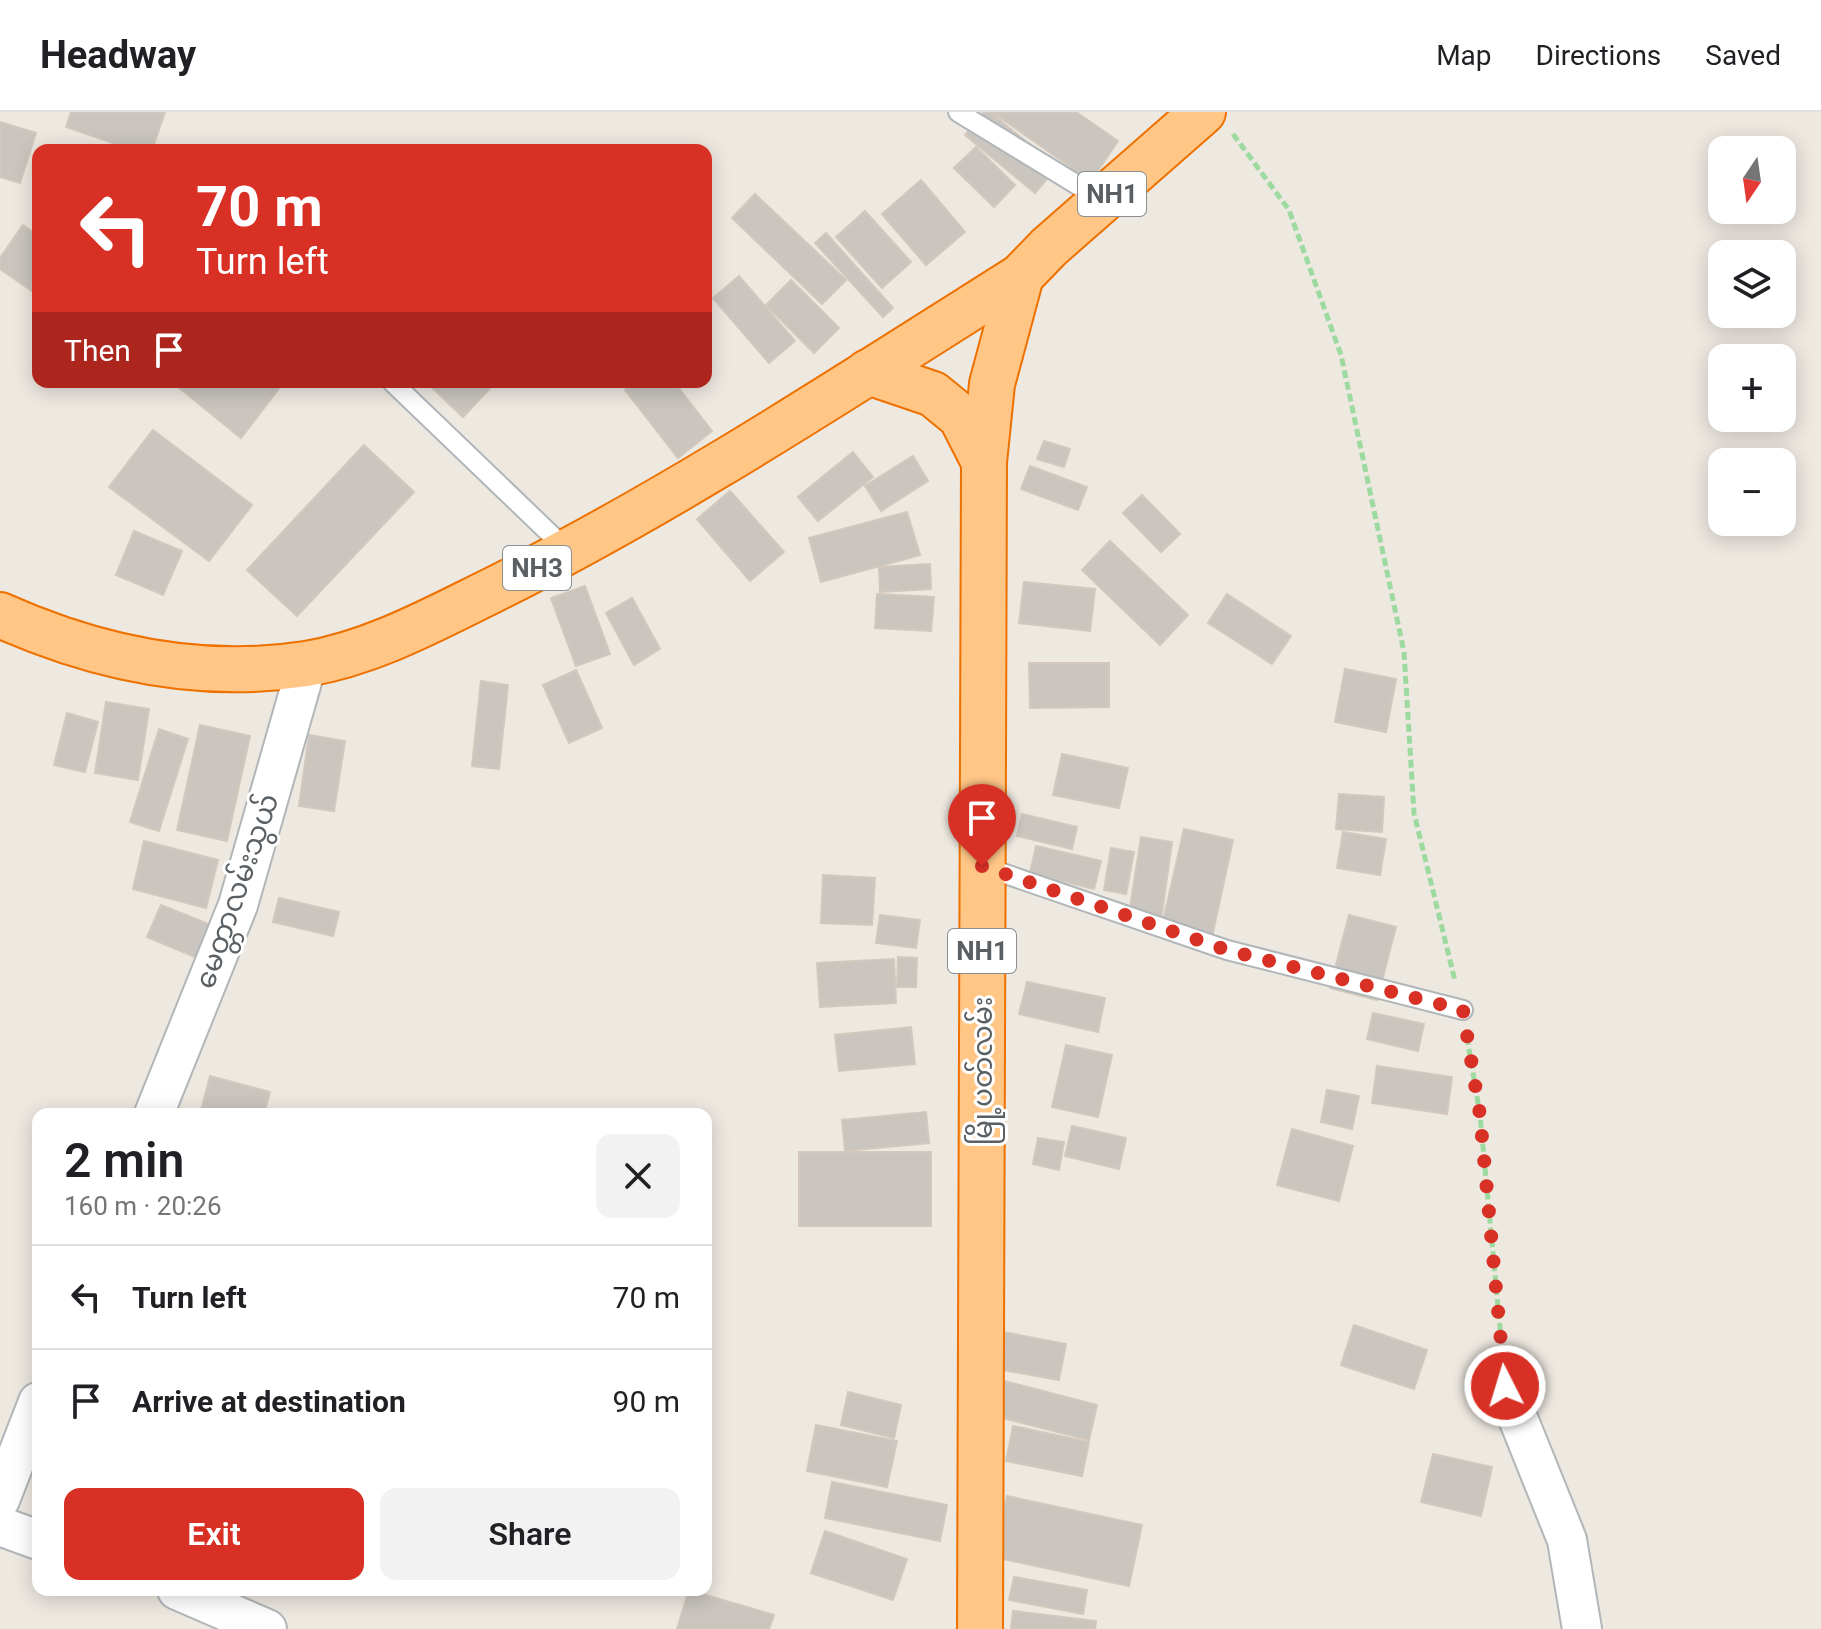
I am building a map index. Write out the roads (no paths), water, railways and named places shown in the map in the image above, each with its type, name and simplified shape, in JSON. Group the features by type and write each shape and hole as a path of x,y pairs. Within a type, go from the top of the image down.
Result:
{"highway":[{"name":"NH1","path":"1021,276 1049,247 1214,118"},
{"name":"NH3","path":"0,615 49,637 142,663 237,670 307,664 393,639 569,552 1021,276"},
{"name":"မြို့ပတ်လမ်း","path":"980,1629 984,462 992,384 1021,276"},
{"path":"868,372 933,394 961,417 984,462"}],"street":[{"name":"မေတ္တာလမ်းသွယ်","path":"156,1108 238,905 307,664"},
{"path":"1505,1386 1567,1540 1582,1629"},
{"path":"0,1500 32,1417"},
{"path":"0,1526 32,1538"},
{"path":"191,1596 267,1629"}],"lane":[{"path":"958,112 1104,202"},
{"path":"398,388 569,552"},
{"path":"982,866 1227,950 1463,1010"}]}
